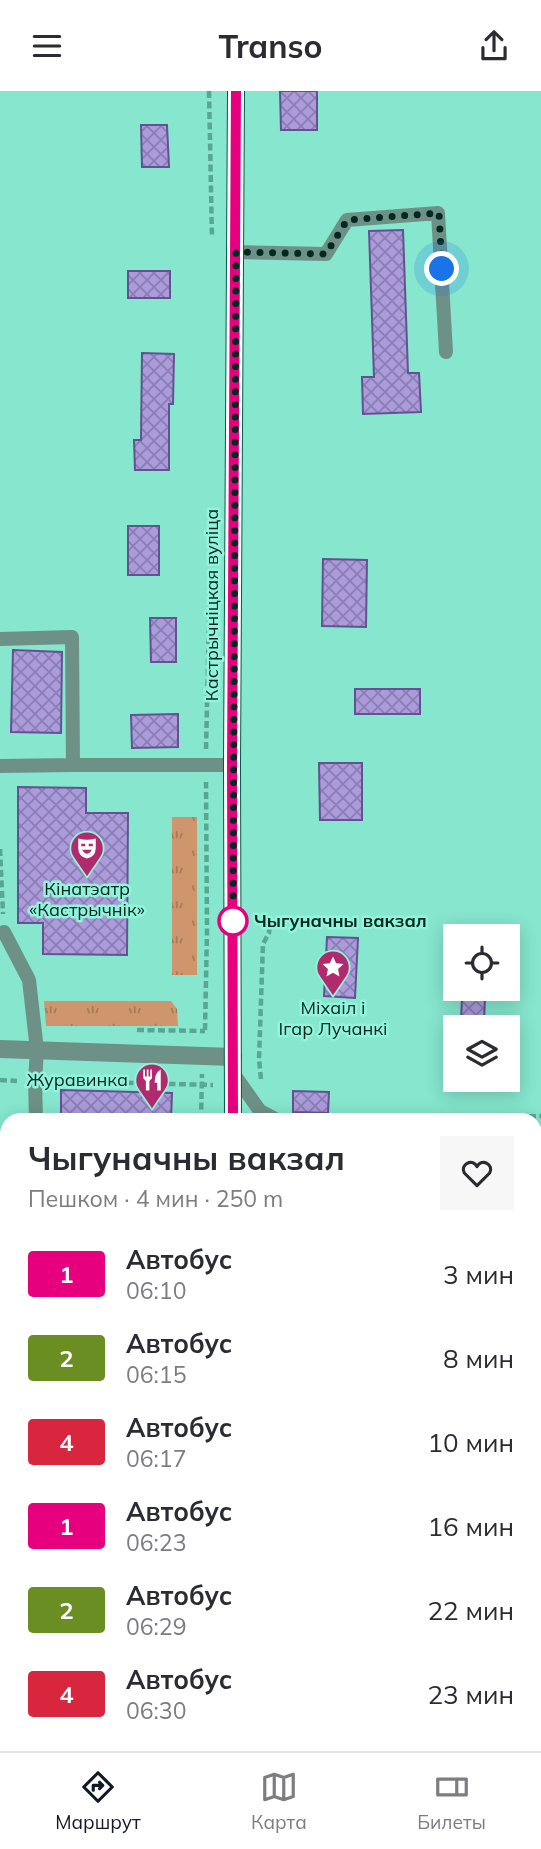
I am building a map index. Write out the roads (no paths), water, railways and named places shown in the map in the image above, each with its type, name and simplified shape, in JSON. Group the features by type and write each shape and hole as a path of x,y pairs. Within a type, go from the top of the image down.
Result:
{"main road":[{"name":"Кастрычніцкая вуліца","path":"233,1113 232,765 236,91"}],"street":[{"path":"0,1049 37,1050 235,1075"}],"lane":[{"path":"236,252 326,254 347,220 439,213 446,352"},
{"path":"0,639 72,637 73,765"},
{"path":"0,766 232,765"},
{"path":"4,932 29,980 37,1050 34,1081 36,1113"},
{"path":"235,1075 260,1111 274,1113"}],"place":[{"name":"Кінатэатр «Кастрычнік»","path":"87,878"},
{"name":"Чыгуначны вакзал","path":"233,921"},
{"name":"Міхаіл і Ігар Лучанкі","path":"333,997"},
{"name":"Журавинка","path":"152,1110"}]}
